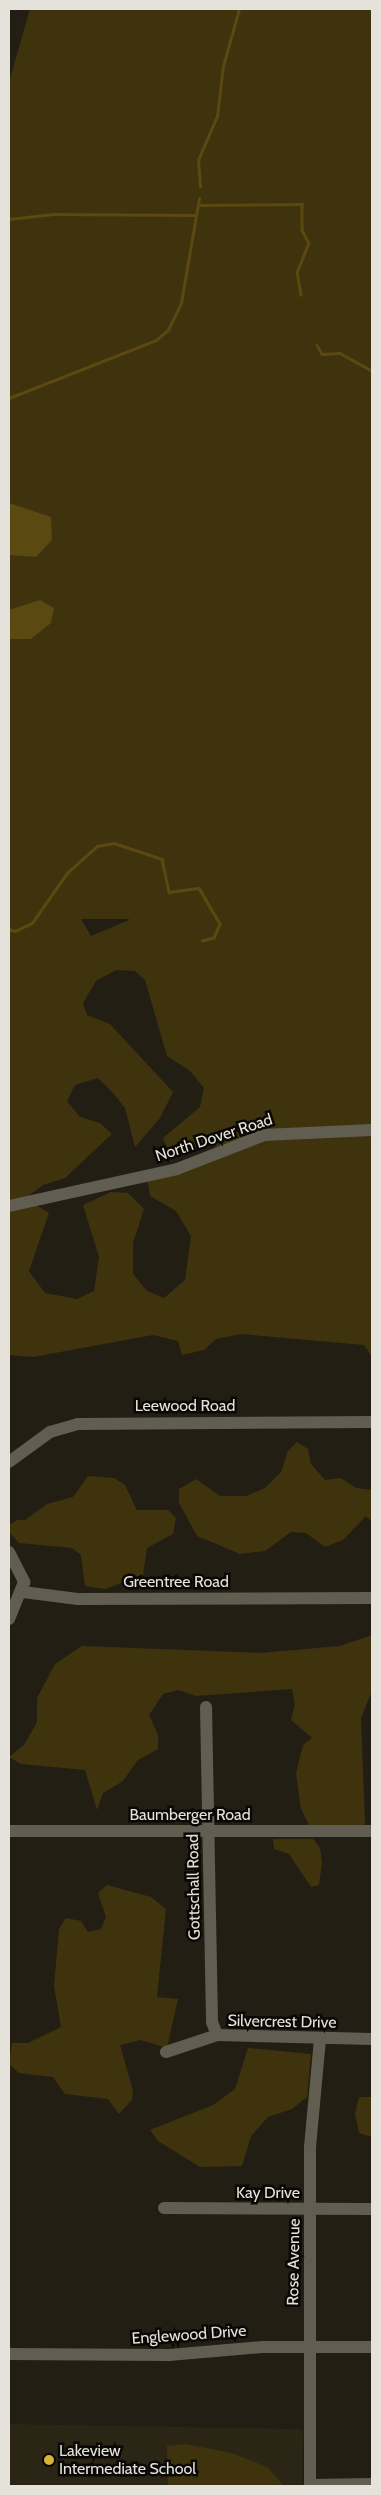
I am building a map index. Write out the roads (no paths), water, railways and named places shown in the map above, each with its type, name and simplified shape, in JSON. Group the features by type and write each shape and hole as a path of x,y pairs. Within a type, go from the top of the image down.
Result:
{"street":[{"name":"North Dover Road","path":"9,1206 177,1170 264,1135 372,1130"},
{"name":"Leewood Road","path":"9,1462 50,1432 78,1424 372,1422"},
{"path":"9,1552 22,1572 23,1592 9,1619"},
{"name":"Greentree Road","path":"23,1592 78,1598 372,1598"},
{"name":"Gottschall Road","path":"206,1707 212,2022 216,2035"},
{"name":"Baumberger Road","path":"9,1831 372,1831"},
{"name":"Silvercrest Drive","path":"166,2052 216,2035 320,2040 372,2039"},
{"name":"Rose Avenue","path":"310,2485 310,2130 320,2040"},
{"name":"Kay Drive","path":"164,2208 372,2209"},
{"name":"Englewood Drive","path":"9,2354 170,2355 309,2346 372,2347"},
{"path":"310,2485 372,2484"}],"waterway":[{"path":"200,187 198,160 217,116 223,66 239,9"},
{"path":"9,398 156,340 168,330 181,303 199,199"},
{"path":"199,205 302,204 302,230 309,243 297,272 301,295"},
{"path":"9,219 53,214 194,215"},
{"path":"317,345 322,354 340,353 372,371"},
{"path":"9,929 15,931 32,923 67,873 97,846 114,843 162,859 169,892 199,888 220,924 214,938 202,941"}],"place":[{"name":"Lakeview Intermediate School","path":"49,2460"}]}
